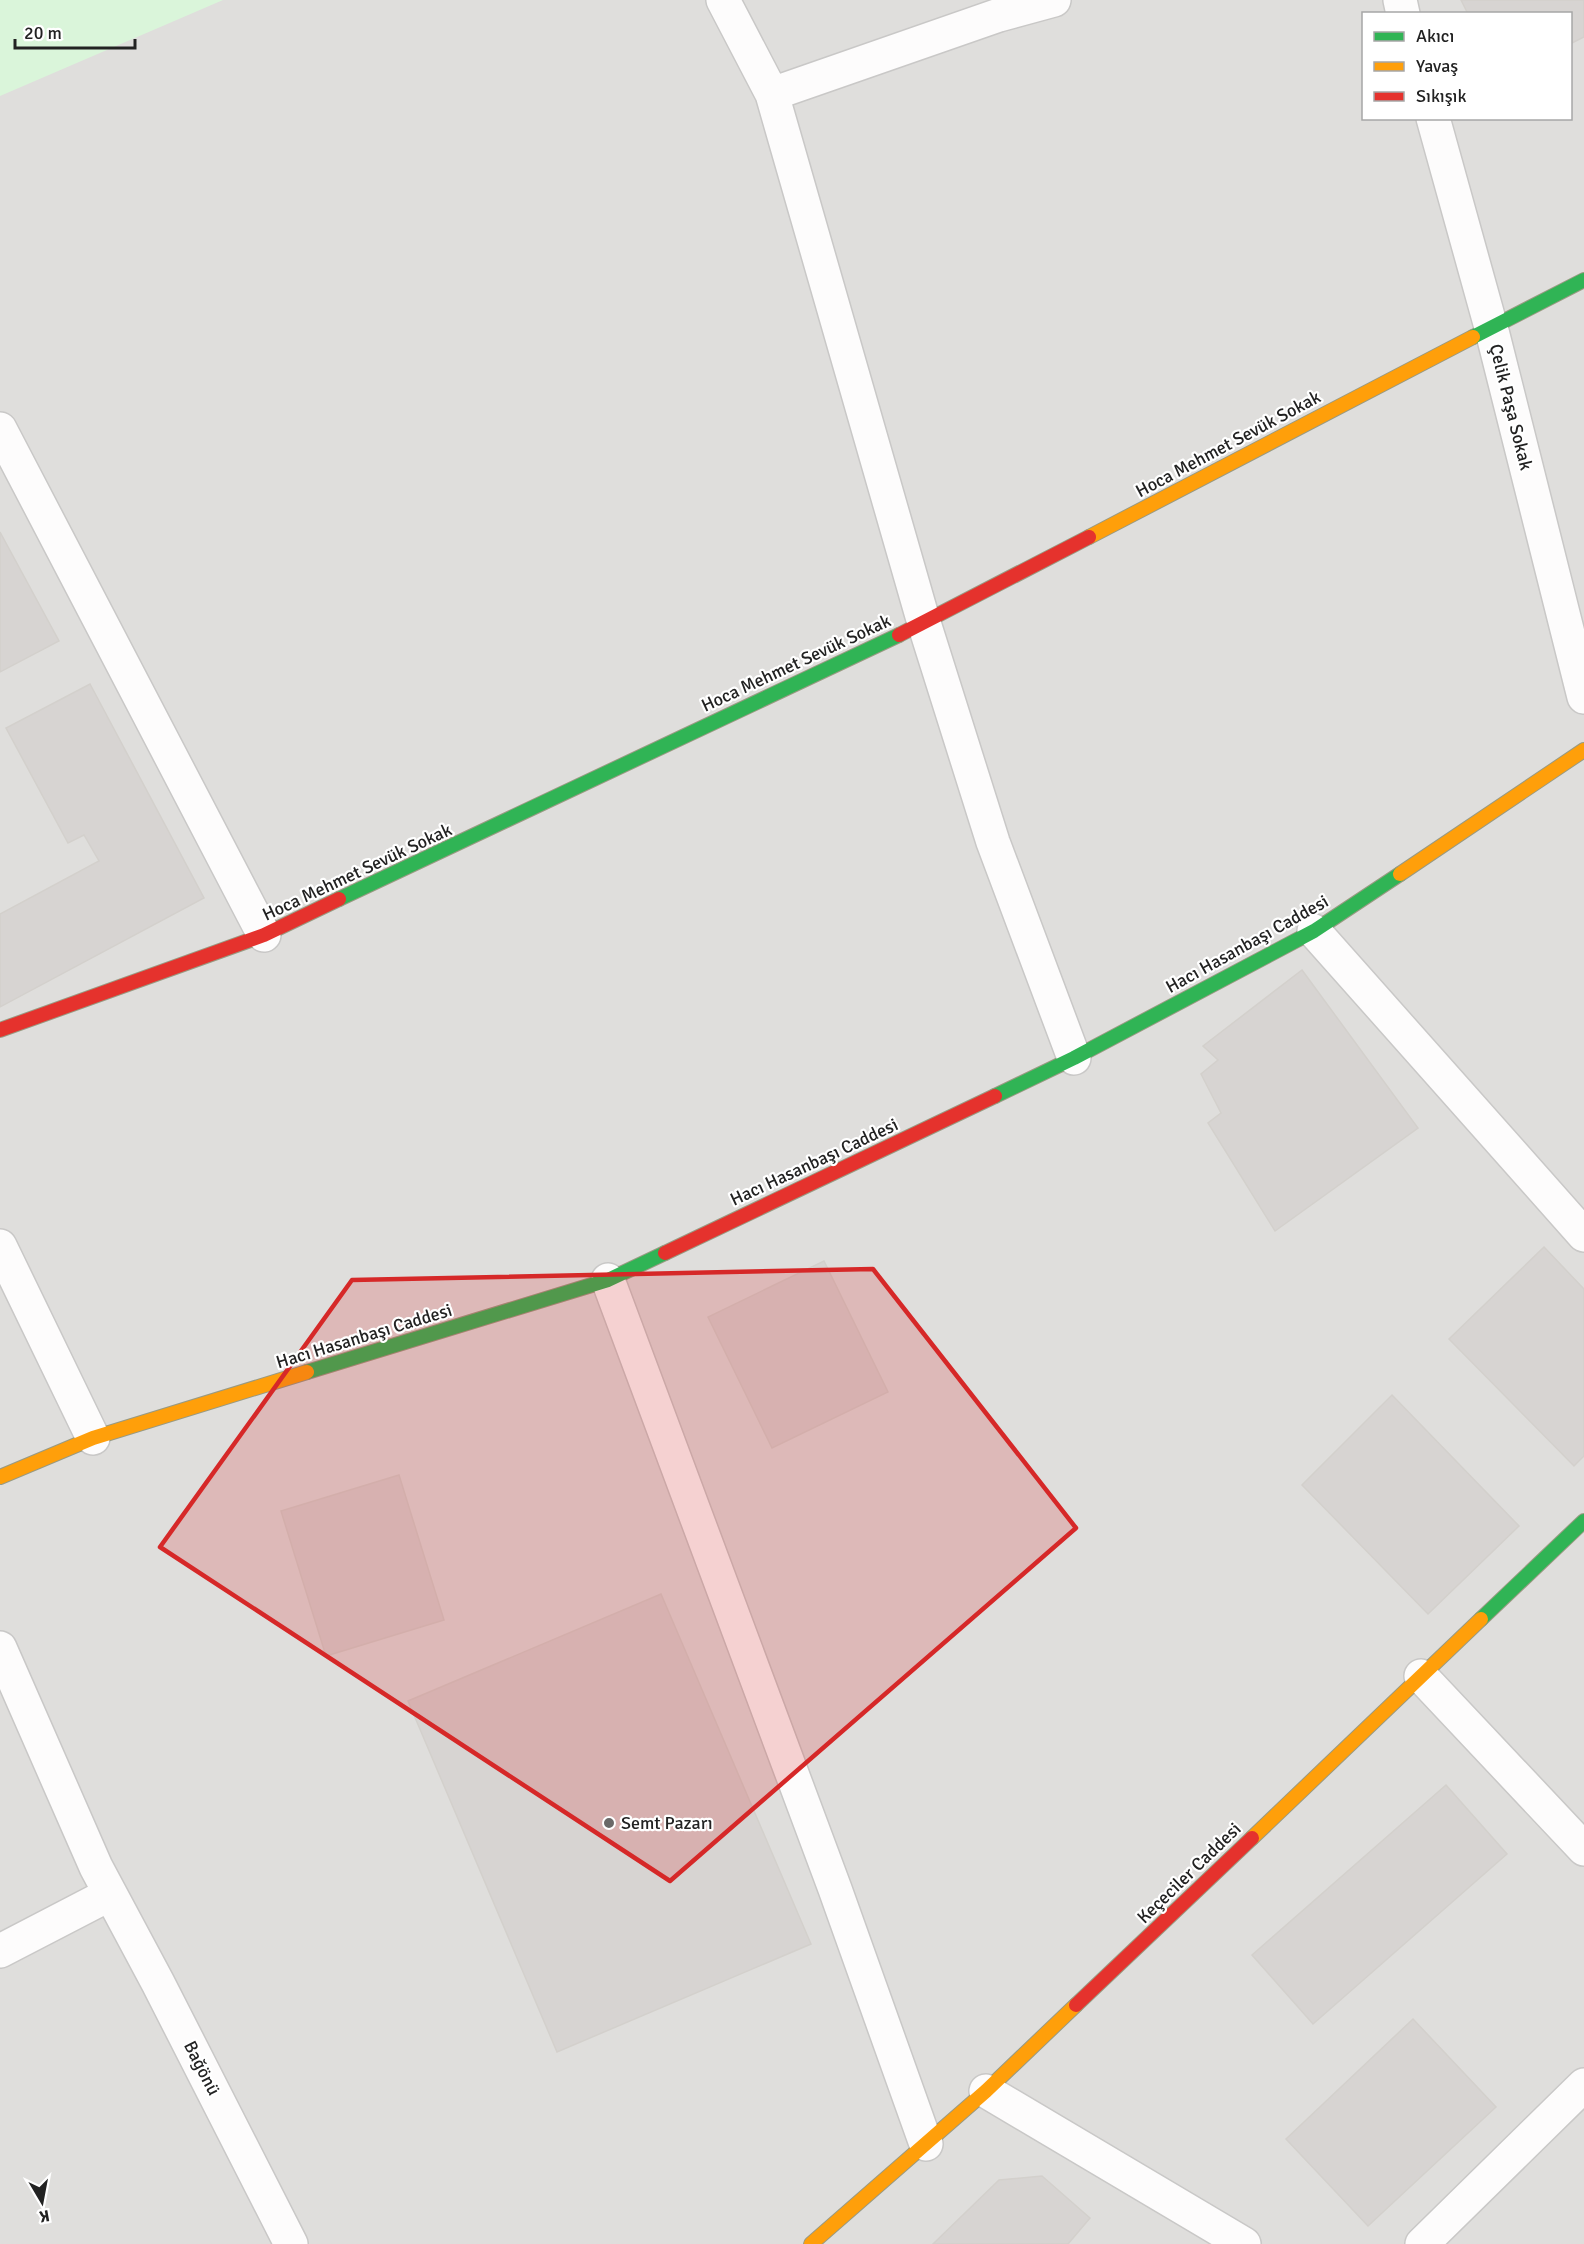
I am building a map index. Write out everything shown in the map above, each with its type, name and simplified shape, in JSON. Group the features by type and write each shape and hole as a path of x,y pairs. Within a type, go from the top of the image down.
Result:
{"street":[{"path":"723,0 772,94 924,623 993,842 1074,1058"},
{"path":"772,94 997,8 1054,0"},
{"name":"Çelik Paşa Sokak","path":"1434,120 1491,327 1584,697"},
{"name":"Hoca Mehmet Sevük Sokak","path":"0,1030 264,935 924,623 1584,280"},
{"path":"0,429 264,935"},
{"name":"Hacı Hasanbaşı Caddesi","path":"0,1477 93,1438 608,1280 1074,1058 1314,931 1584,750"},
{"path":"1314,931 1584,1235"},
{"path":"0,1246 93,1438"},
{"path":"608,1280 836,1889 926,2144"},
{"name":"Keçeciler Caddesi","path":"811,2244 986,2091 1584,1521"},
{"name":"Bağönü","path":"0,1648 91,1856 291,2244"},
{"path":"1421,1676 1584,1849"},
{"path":"0,1951 111,1894"},
{"path":"1422,2244 1584,2085"},
{"path":"986,2091 1244,2244"}],"highlighted area":[{"path":"873,1269 1076,1528 670,1881 160,1547 352,1280"}],"shaded area":[{"path":"0,0 1584,0 1584,2244 0,2244"}],"green space":[{"path":"0,0 223,0 0,96"}],"building":[{"path":"1461,0 1584,0 1584,37 1572,43 1572,12 1467,12"},
{"path":"0,532 59,641 0,672"},
{"path":"90,684 204,898 0,1007 0,914 99,861 84,835 68,843 6,728"},
{"path":"1302,970 1418,1128 1275,1231 1208,1123 1221,1113 1201,1074 1218,1060 1203,1046"},
{"path":"1544,1247 1584,1289 1584,1456 1574,1466 1449,1339"},
{"path":"824,1261 888,1392 772,1448 708,1317"},
{"path":"1392,1395 1519,1526 1428,1614 1302,1485"},
{"path":"399,1475 444,1620 326,1656 281,1511"},
{"name":"Semt Pazarı","path":"661,1594 811,1944 557,2052 408,1701"},
{"path":"1446,1785 1507,1854 1313,2024 1252,1955"},
{"path":"1413,2019 1496,2107 1368,2226 1286,2139"},
{"path":"1042,2176 1090,2218 1068,2244 933,2244 999,2180"}],"traffic: fast":[{"path":"1473,337 1584,280"},
{"path":"339,899 899,635"},
{"path":"995,1096 1074,1058 1314,931 1400,874"},
{"path":"307,1372 608,1280 665,1253"},
{"path":"1481,1619 1584,1521"}],"traffic: slow":[{"path":"1089,537 1473,337"},
{"path":"1400,874 1584,750"},
{"path":"0,1477 93,1438 307,1372"},
{"path":"1252,1838 1481,1619"},
{"path":"811,2244 986,2091 1076,2005"}],"traffic: jam":[{"path":"899,635 1089,537"},
{"path":"0,1030 264,935 339,899"},
{"path":"665,1253 995,1096"},
{"path":"1076,2005 1252,1838"}],"place":[{"name":"Semt Pazarı","path":"609,1823"}]}
